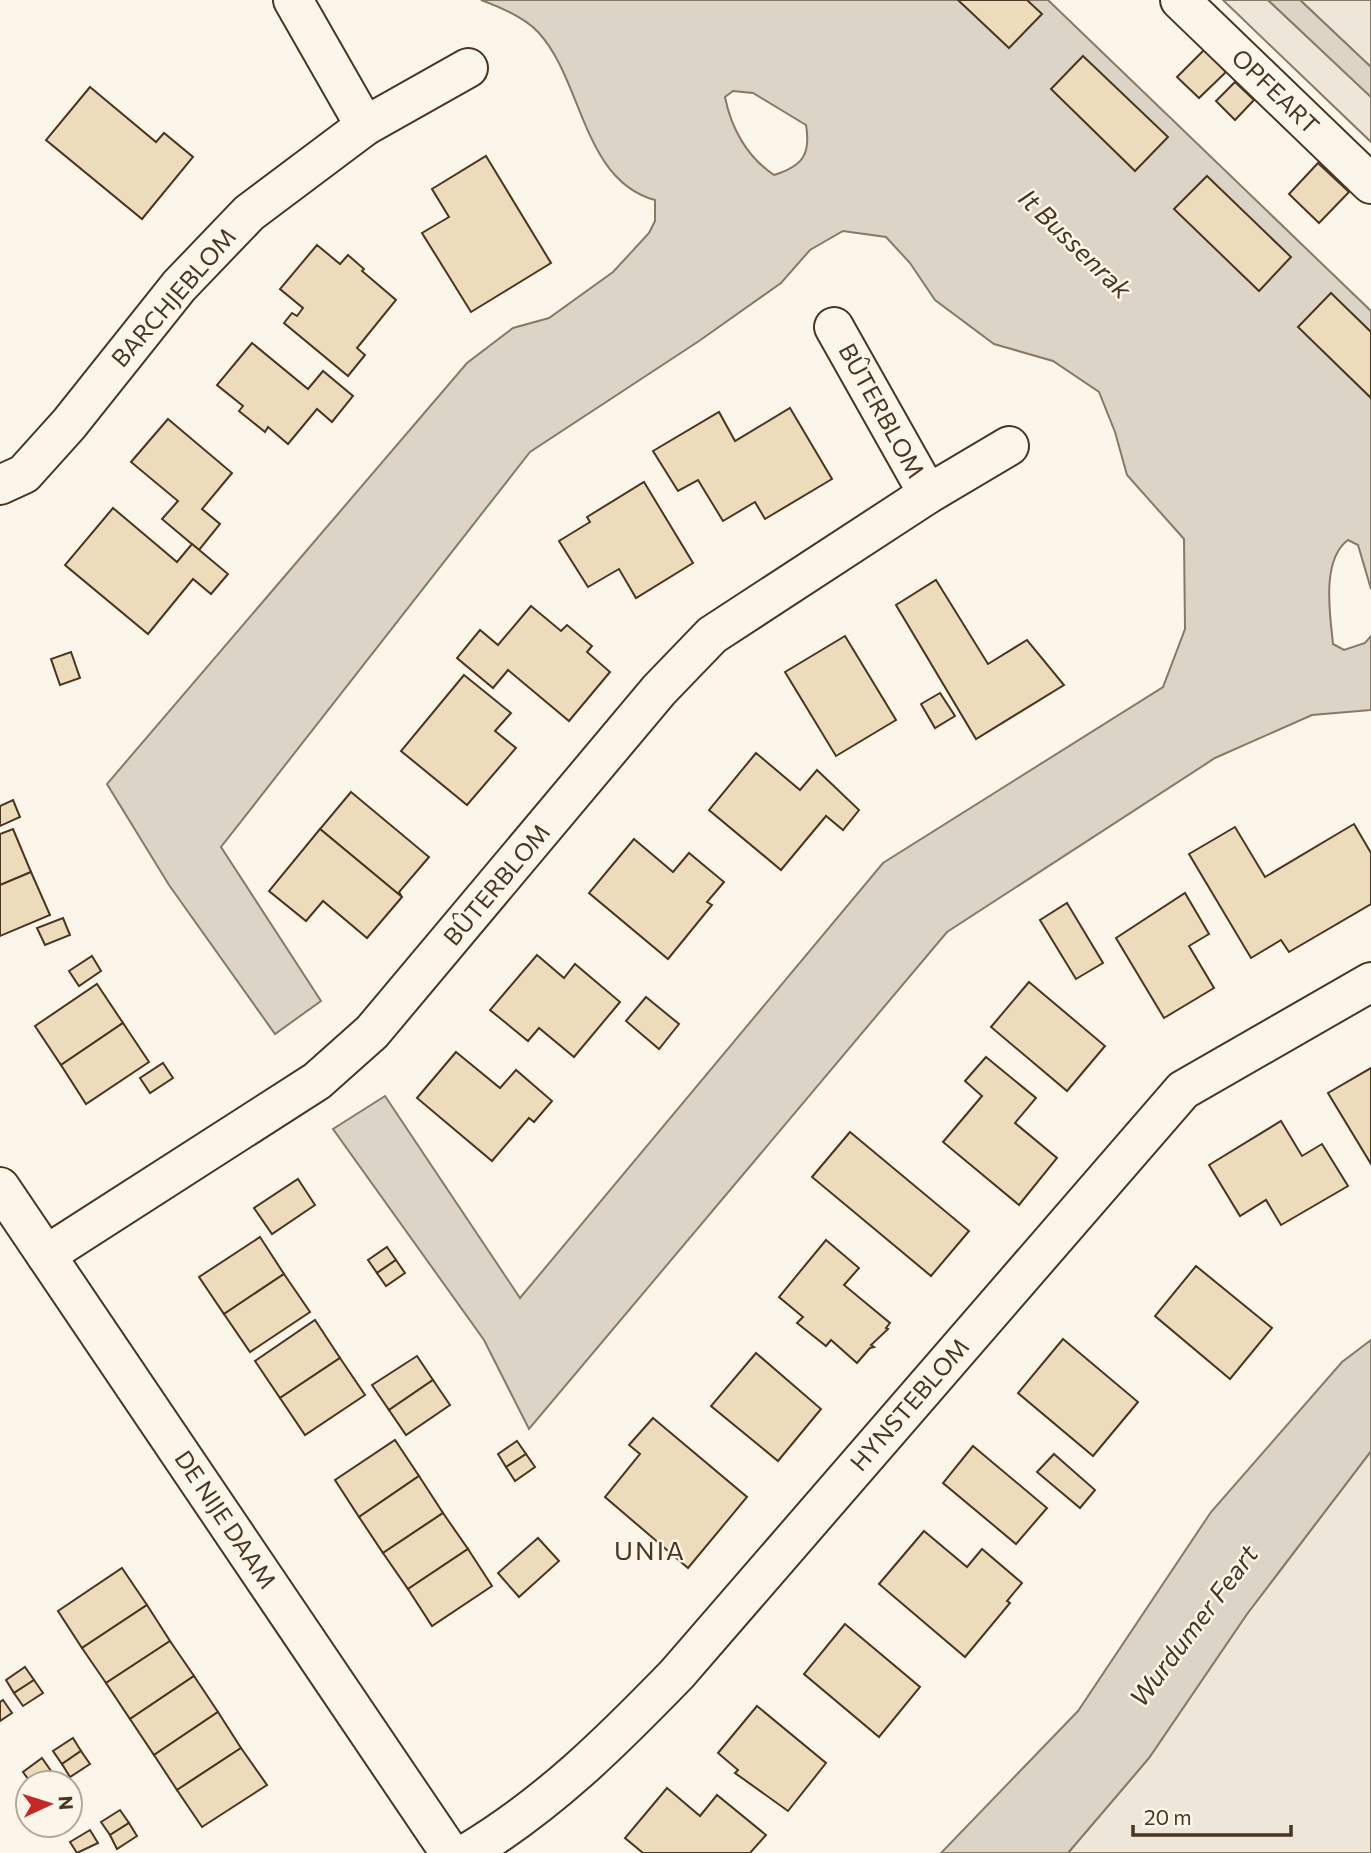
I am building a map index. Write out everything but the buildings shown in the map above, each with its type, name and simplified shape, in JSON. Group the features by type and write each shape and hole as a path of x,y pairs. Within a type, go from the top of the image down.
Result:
{"street":[{"path":"293,0 365,126"},
{"name":"OPFEART","path":"1180,0 1371,184"},
{"name":"BARCHJEBLOM","path":"0,485 24,474 69,424 178,286 248,213 365,126 468,68"},
{"name":"BÛTERBLOM","path":"834,327 928,494"},
{"name":"BÛTERBLOM","path":"46,1255 317,1081 372,1032 659,690 712,635 928,494 1009,446"},
{"name":"HYNSTEBLOM","path":"467,1853 503,1832 593,1761 677,1674 1183,1090 1371,982"},
{"name":"DE NIJE DAAM","path":"0,1187 450,1853"}],"shaded area":[{"path":"1223,0 1268,0 1371,97 1371,142"},
{"path":"1300,0 1371,0 1371,67"},
{"path":"1371,1451 1371,1853 1068,1853 1149,1758 1247,1614"}],"water":[{"name":"It Bussenrak","path":"481,0 1048,0 1371,311 1371,589 1358,545 1348,540 1339,549 1334,560 1329,588 1333,644 1344,650 1365,643 1371,636 1371,710 1312,715 1215,758 947,932 529,1429 484,1340 333,1129 385,1096 520,1298 883,863 1163,687 1185,629 1184,539 1127,475 1115,432 1099,392 1053,361 994,344 935,300 910,263 886,237 843,231 810,250 781,283 699,341 530,452 221,847 321,1001 275,1034 169,885 107,784 467,363 513,328 549,318 613,272 649,233 655,221 655,200 631,189 612,172 598,151 553,52 538,32 519,17","holes":["733,91 753,93 806,125 807,144 803,158 792,167 774,175 748,151 736,131 725,97"]},
{"path":"1268,0 1300,0 1371,67 1371,97"},
{"name":"Wurdumer Feart","path":"1371,1340 1371,1451 1247,1614 1149,1758 1068,1853 941,1853 1078,1711 1211,1512 1342,1362"}],"district":[{"name":"UNIA","path":"650,1551"}]}
